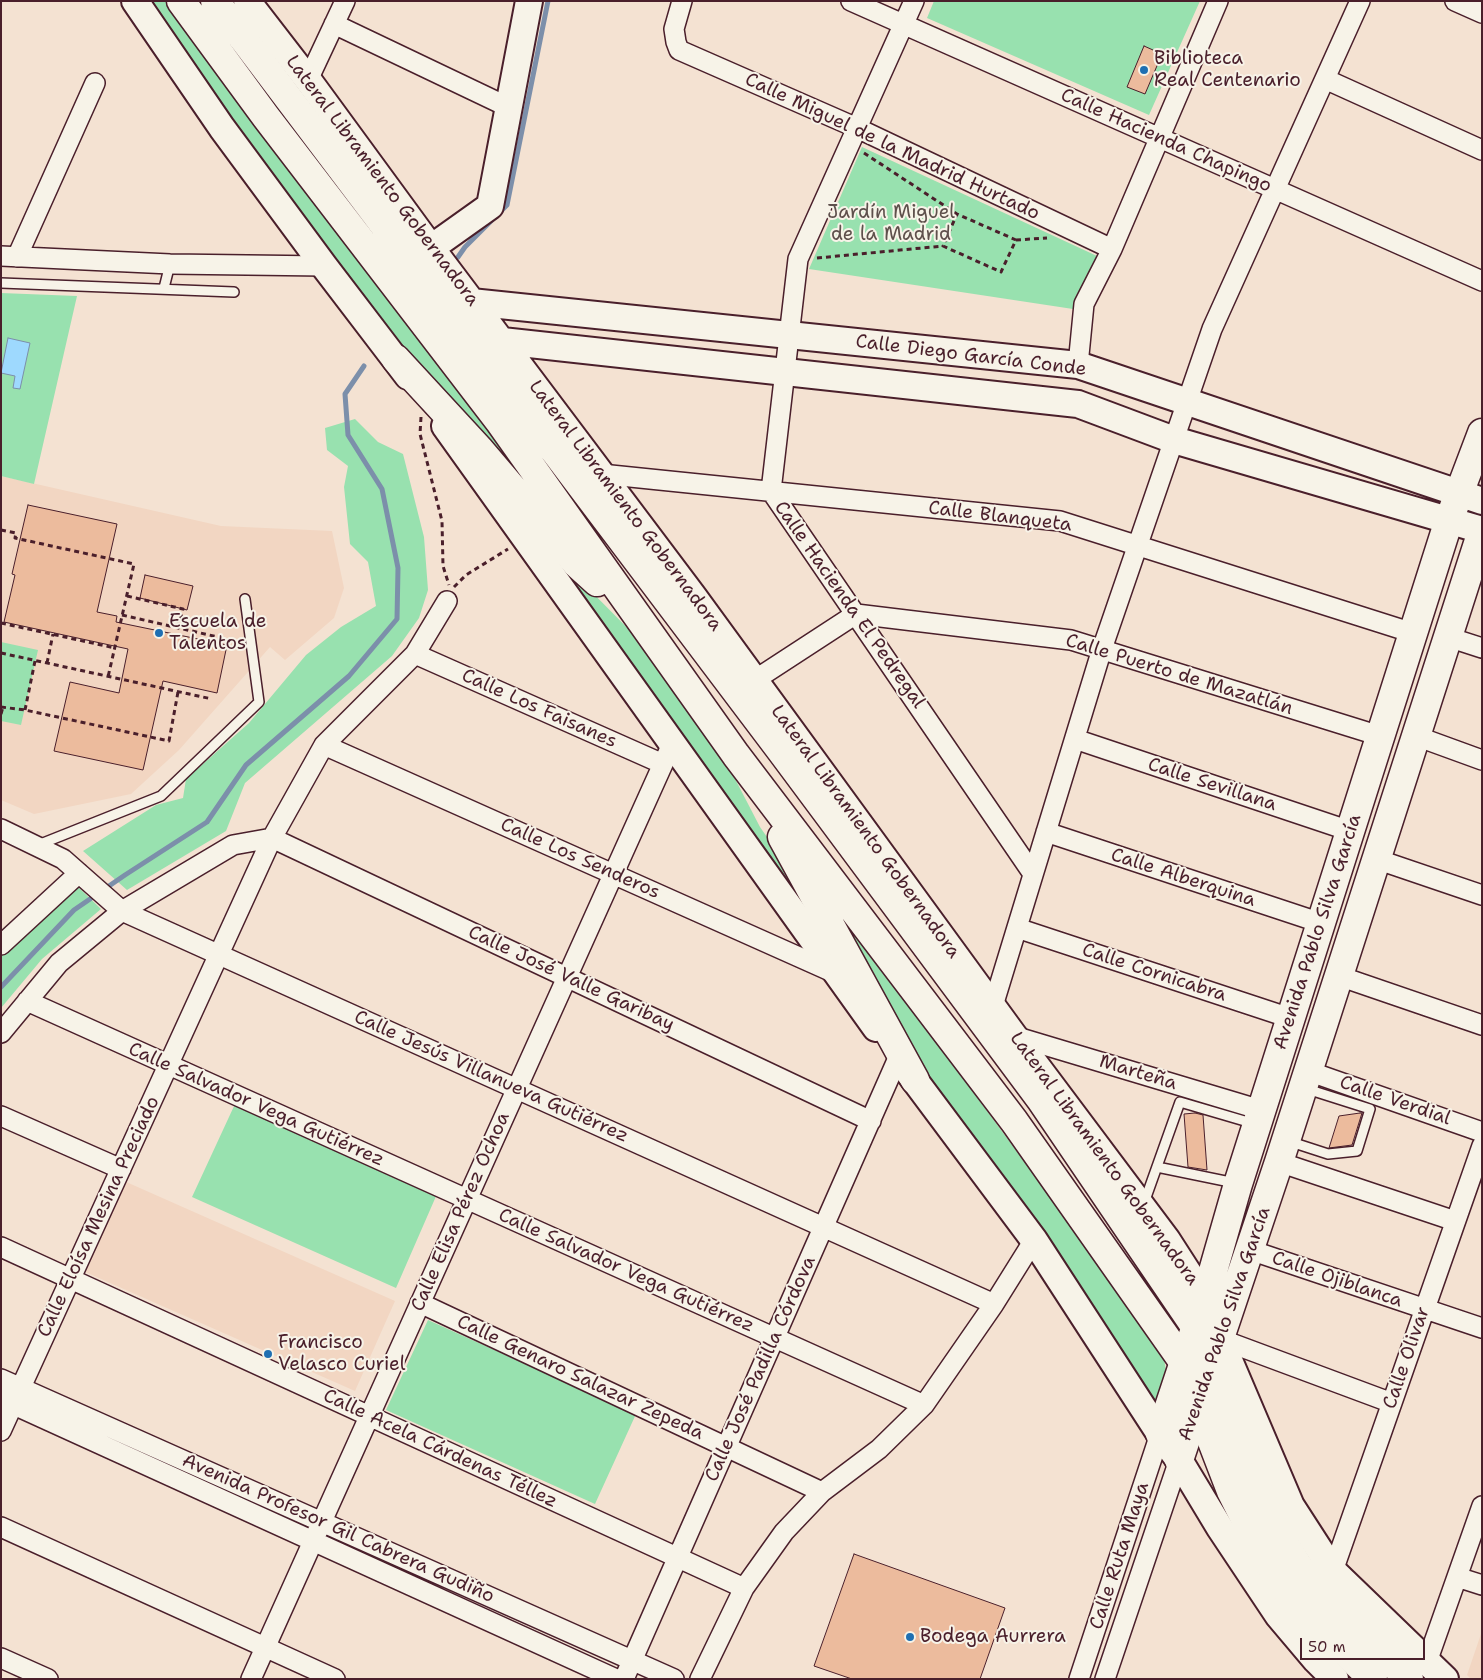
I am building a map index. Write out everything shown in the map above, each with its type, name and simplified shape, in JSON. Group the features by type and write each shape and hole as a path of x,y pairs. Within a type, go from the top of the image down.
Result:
{"main road":[{"path":"181,1 266,117 499,421 736,755 1197,1364 1233,1432 1272,1523 1299,1567 1330,1603 1427,1673"},
{"path":"215,1 745,686 1208,1334 1197,1364"},
{"path":"396,359 480,450 576,563 645,625"},
{"name":"Avenida Pablo Silva García","path":"1208,1334 1205,1299 1238,1184 1450,520 1470,497 1482,433"},
{"name":"Avenida Pablo Silva García","path":"1208,1334 1250,1250 1482,530"},
{"path":"736,755 915,1080"},
{"name":"Avenida Pablo Silva García","path":"1179,1460 1198,1405 1197,1364"},
{"name":"Avenida Pablo Silva García","path":"1160,1434 1197,1364"},
{"path":"1198,1405 1231,1491 1262,1553 1303,1612 1373,1679"}],"street":[{"path":"135,1 222,128 324,266 396,359 526,538 667,754 836,974 1034,1240 1160,1434 1179,1460 1220,1528 1278,1615 1316,1660 1335,1679"},
{"name":"Lateral Libramiento Gobernadora","path":"247,1 308,80 431,248 601,474 745,686 993,1006 1167,1240 1205,1299"},
{"path":"308,80 345,1"},
{"path":"431,248 490,206 529,1"},
{"name":"Calle Miguel de la Madrid Hurtado","path":"682,1 674,29 679,50 854,136 1112,248"},
{"name":"Calle Hacienda Chapingo","path":"851,1 1482,281"},
{"name":"Calle Hacienda El Pedregal","path":"914,1 798,259 771,491 1033,874"},
{"path":"1078,365 1084,304 1112,248 1218,1"},
{"path":"993,1006 1102,649 1212,329 1360,1"},
{"path":"1455,1 1482,13"},
{"path":"334,24 508,107"},
{"path":"1325,79 1482,150"},
{"path":"95,84 9,256 170,264 324,266"},
{"name":"Calle Diego García Conde","path":"472,302 1078,365 1470,497"},
{"name":"Calle Diego García Conde","path":"502,341 1078,404 1174,440 1482,530"},
{"name":"Calle Blanqueta","path":"601,474 1060,521 1413,633"},
{"name":"Calle Eloísa Mesina Preciado","path":"1,1431 12,1397 71,1279 272,838 324,745 415,654 447,601"},
{"path":"745,686 856,614"},
{"name":"Calle Puerto de Mazatlán","path":"856,614 1071,640 1380,736"},
{"path":"1448,637 1482,648"},
{"name":"Calle Los Faisanes","path":"415,654 667,754"},
{"path":"1416,736 1482,760"},
{"name":"Calle Sevillana","path":"1075,739 1350,830"},
{"name":"Calle Los Senderos","path":"324,745 836,974"},
{"name":"Calle Elisa Pérez Ochoa","path":"251,1679 667,754"},
{"name":"Calle Jesús Villanueva Gutiérrez","path":"1,829 63,859 117,906 219,954 994,1304"},
{"name":"Calle Alberquina","path":"1046,832 1321,923"},
{"path":"1,1033 59,963 117,906 233,845 272,838"},
{"name":"Calle José Valle Garibay","path":"272,838 871,1121"},
{"path":"1376,859 1482,896"},
{"path":"1,946 79,874"},
{"name":"Calle Cornicabra","path":"1017,928 1290,1018"},
{"path":"1338,976 1482,1025"},
{"name":"Calle Salvador Vega Gutiérrez","path":"26,1001 924,1405"},
{"name":"Marteña","path":"1014,1036 1259,1117"},
{"name":"Calle José Padilla Córdova","path":"624,1679 898,1058"},
{"name":"Calle Verdial","path":"1305,1079 1482,1132"},
{"path":"1,1116 121,1168"},
{"name":"Calle Olivar","path":"1333,1570 1482,1146"},
{"path":"1282,1151 1456,1221"},
{"path":"700,1679 744,1588 784,1532 822,1492 879,1449 924,1405 994,1304 1034,1240"},
{"name":"Calle Acela Cárdenas Téllez","path":"1,1247 744,1588"},
{"name":"Calle Ojiblanca","path":"1250,1250 1482,1328"},
{"name":"Calle Genaro Salazar Zepeda","path":"420,1303 822,1492"},
{"path":"1208,1334 1392,1403"},
{"path":"1208,1334 1291,1506 1333,1570 1427,1673"},
{"name":"Avenida Profesor Gil Cabrera Gudiño","path":"1,1379 12,1397 313,1540 616,1679"},
{"name":"Avenida Profesor Gil Cabrera Gudiño","path":"12,1397 322,1522 674,1679"},
{"name":"Calle Ruta Maya","path":"1079,1679 1160,1434"},
{"name":"Calle Ruta Maya","path":"1105,1679 1179,1460"},
{"path":"1427,1673 1457,1577 1482,1506"},
{"path":"1,1527 335,1679"},
{"path":"1457,1577 1482,1585"},
{"path":"1,1658 48,1679"}],"lane":[{"path":"164,288 170,264"},
{"path":"1,283 234,292"},
{"path":"35,846 161,796 259,702 245,599"},
{"path":"1282,1151 1328,1154 1357,1151 1370,1109 1305,1079"},
{"path":"1143,1208 1180,1102 1259,1117"},
{"path":"1157,1166 1238,1184"}],"path":[{"path":"798,259 943,246 1001,272 1016,240 957,214 854,136"},
{"path":"943,246 957,214"},
{"path":"414,385 421,411 420,434 442,522 443,566 451,591 466,575 526,538"},
{"path":"1,530 16,533 16,538 134,564 108,676"},
{"path":"127,596 183,609 178,628"},
{"path":"122,615 218,637"},
{"path":"1,623 115,648"},
{"path":"47,663 53,634"},
{"path":"1,653 212,699"},
{"path":"24,710 36,661"},
{"path":"1,714 2,707 24,710 169,741 178,692"}],"shaded area":[{"name":"Escuela de Talentos","path":"1,476 221,526 332,531 344,588 334,618 285,660 270,647 179,750 131,794 34,814 1,800"},
{"path":"124,1181 395,1301 355,1391 83,1271"},
{"path":"1482,1631 1482,1679 1471,1679 1467,1675"}],"green space":[{"path":"146,1 165,1 534,492 412,363 228,123"},
{"path":"934,1 1200,1 1149,115 927,18"},
{"name":"Jardín Miguel de la Madrid","path":"862,147 1097,256 1073,309 809,269"},
{"path":"1,293 77,296 34,484 1,476"},
{"path":"355,419 378,442 403,454 424,537 428,590 419,618 392,656 245,783 226,831 127,890 83,851 156,805 183,798 186,779 249,723 306,655 341,627 376,606 368,562 350,544 344,487 348,466 327,450 325,428"},
{"path":"518,507 581,581 660,661 718,746 760,827 813,903 804,909"},
{"path":"1,642 38,650 21,725 1,721"},
{"path":"75,884 101,909 42,959 1,1008 1,956"},
{"path":"830,897 1153,1337 1164,1359 1167,1376 1160,1413 920,1072"},
{"path":"235,1104 437,1194 396,1288 192,1197"},
{"path":"428,1320 636,1414 595,1504 386,1410"}],"water":[{"path":"8,338 30,343 20,389 13,388 15,376 1,373"}],"building":[{"name":"Biblioteca Real Centenario","path":"1144,46 1162,54 1145,94 1127,87"},
{"path":"28,505 117,524 97,612 117,616 116,622 227,645 217,693 163,681 143,770 54,751 70,682 119,693 128,649 4,622 15,575 12,574"},
{"path":"145,575 193,586 187,610 140,598"},
{"path":"1195,1113 1203,1115 1207,1170 1188,1167 1184,1114"},
{"path":"1362,1113 1352,1145 1329,1148 1339,1116"},
{"name":"Bodega Aurrera","path":"854,1554 1005,1608 980,1679 852,1679 814,1666"}],"waterway":[{"path":"458,257 465,247 507,205 548,1"},
{"path":"1,987 74,910 207,822 246,765 349,676 397,619 398,568 382,489 348,435 345,394 364,366"}],"place":[{"name":"Biblioteca Real Centenario","path":"1144,70"},
{"name":"Escuela de Talentos","path":"159,633"},
{"name":"Francisco Velasco Curiel","path":"268,1354"},
{"name":"Bodega Aurrera","path":"910,1637"}]}
